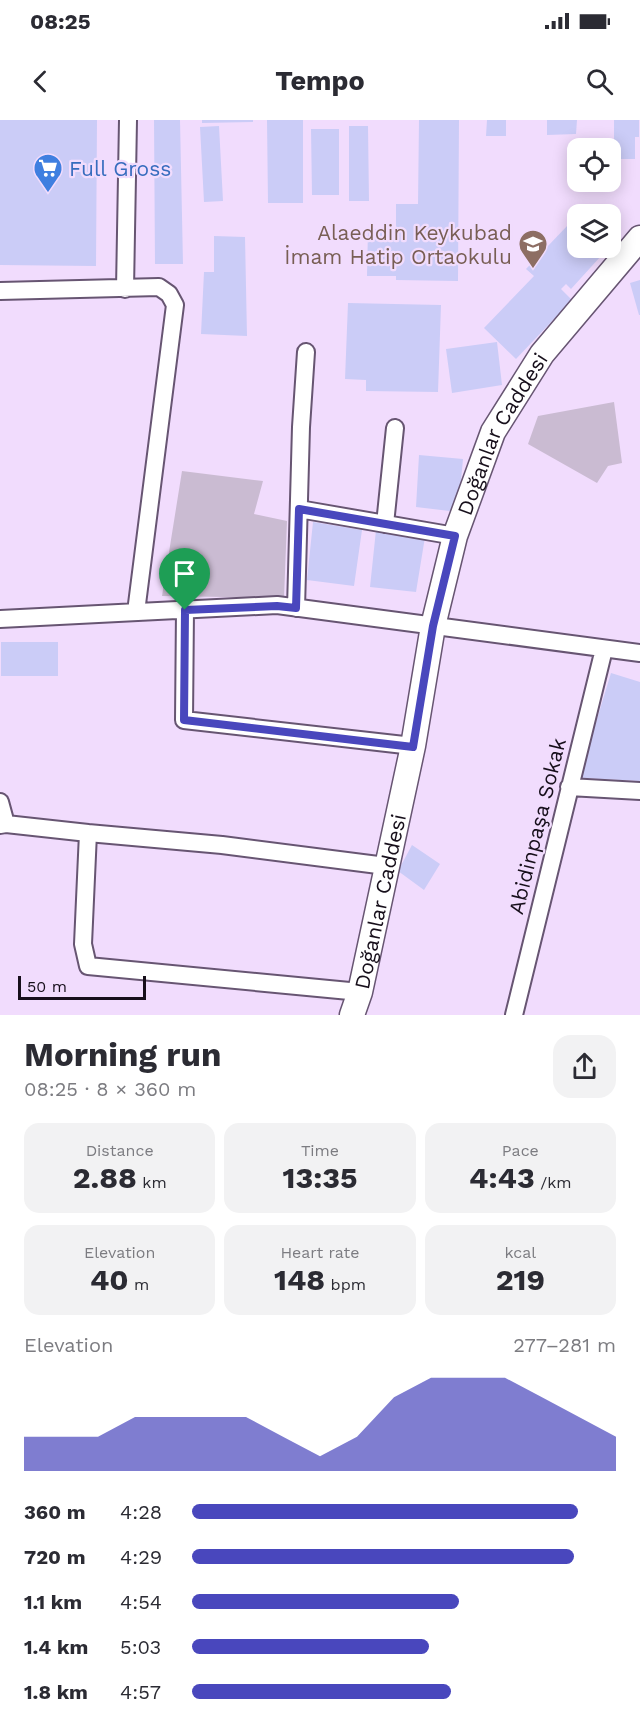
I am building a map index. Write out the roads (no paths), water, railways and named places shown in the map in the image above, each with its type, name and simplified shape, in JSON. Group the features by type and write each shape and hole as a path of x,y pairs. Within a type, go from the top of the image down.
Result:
{"street":[{"path":"125,289 128,120"},
{"name":"Doğanlar Caddesi","path":"352,1015 360,992 413,747 433,626 455,536 493,432 542,354 640,238"},
{"path":"0,291 159,287 169,294 175,305 136,612"},
{"path":"296,608 306,352"},
{"path":"385,524 395,428"},
{"path":"299,509 455,536"},
{"path":"0,619 277,606 640,653"},
{"path":"185,610 184,720 413,747"},
{"name":"Abidinpaşa Sokak","path":"514,1015 568,787 587,722 604,649"},
{"path":"568,787 640,791"},
{"path":"0,802 3,824 222,845 386,866"},
{"path":"88,833 83,944 88,966 360,992"}],"place":[{"name":"Full Gross","path":"48,194"},
{"name":"Alaeddin Keykubad İmam Hatip Ortaokulu","path":"533,270"}]}
